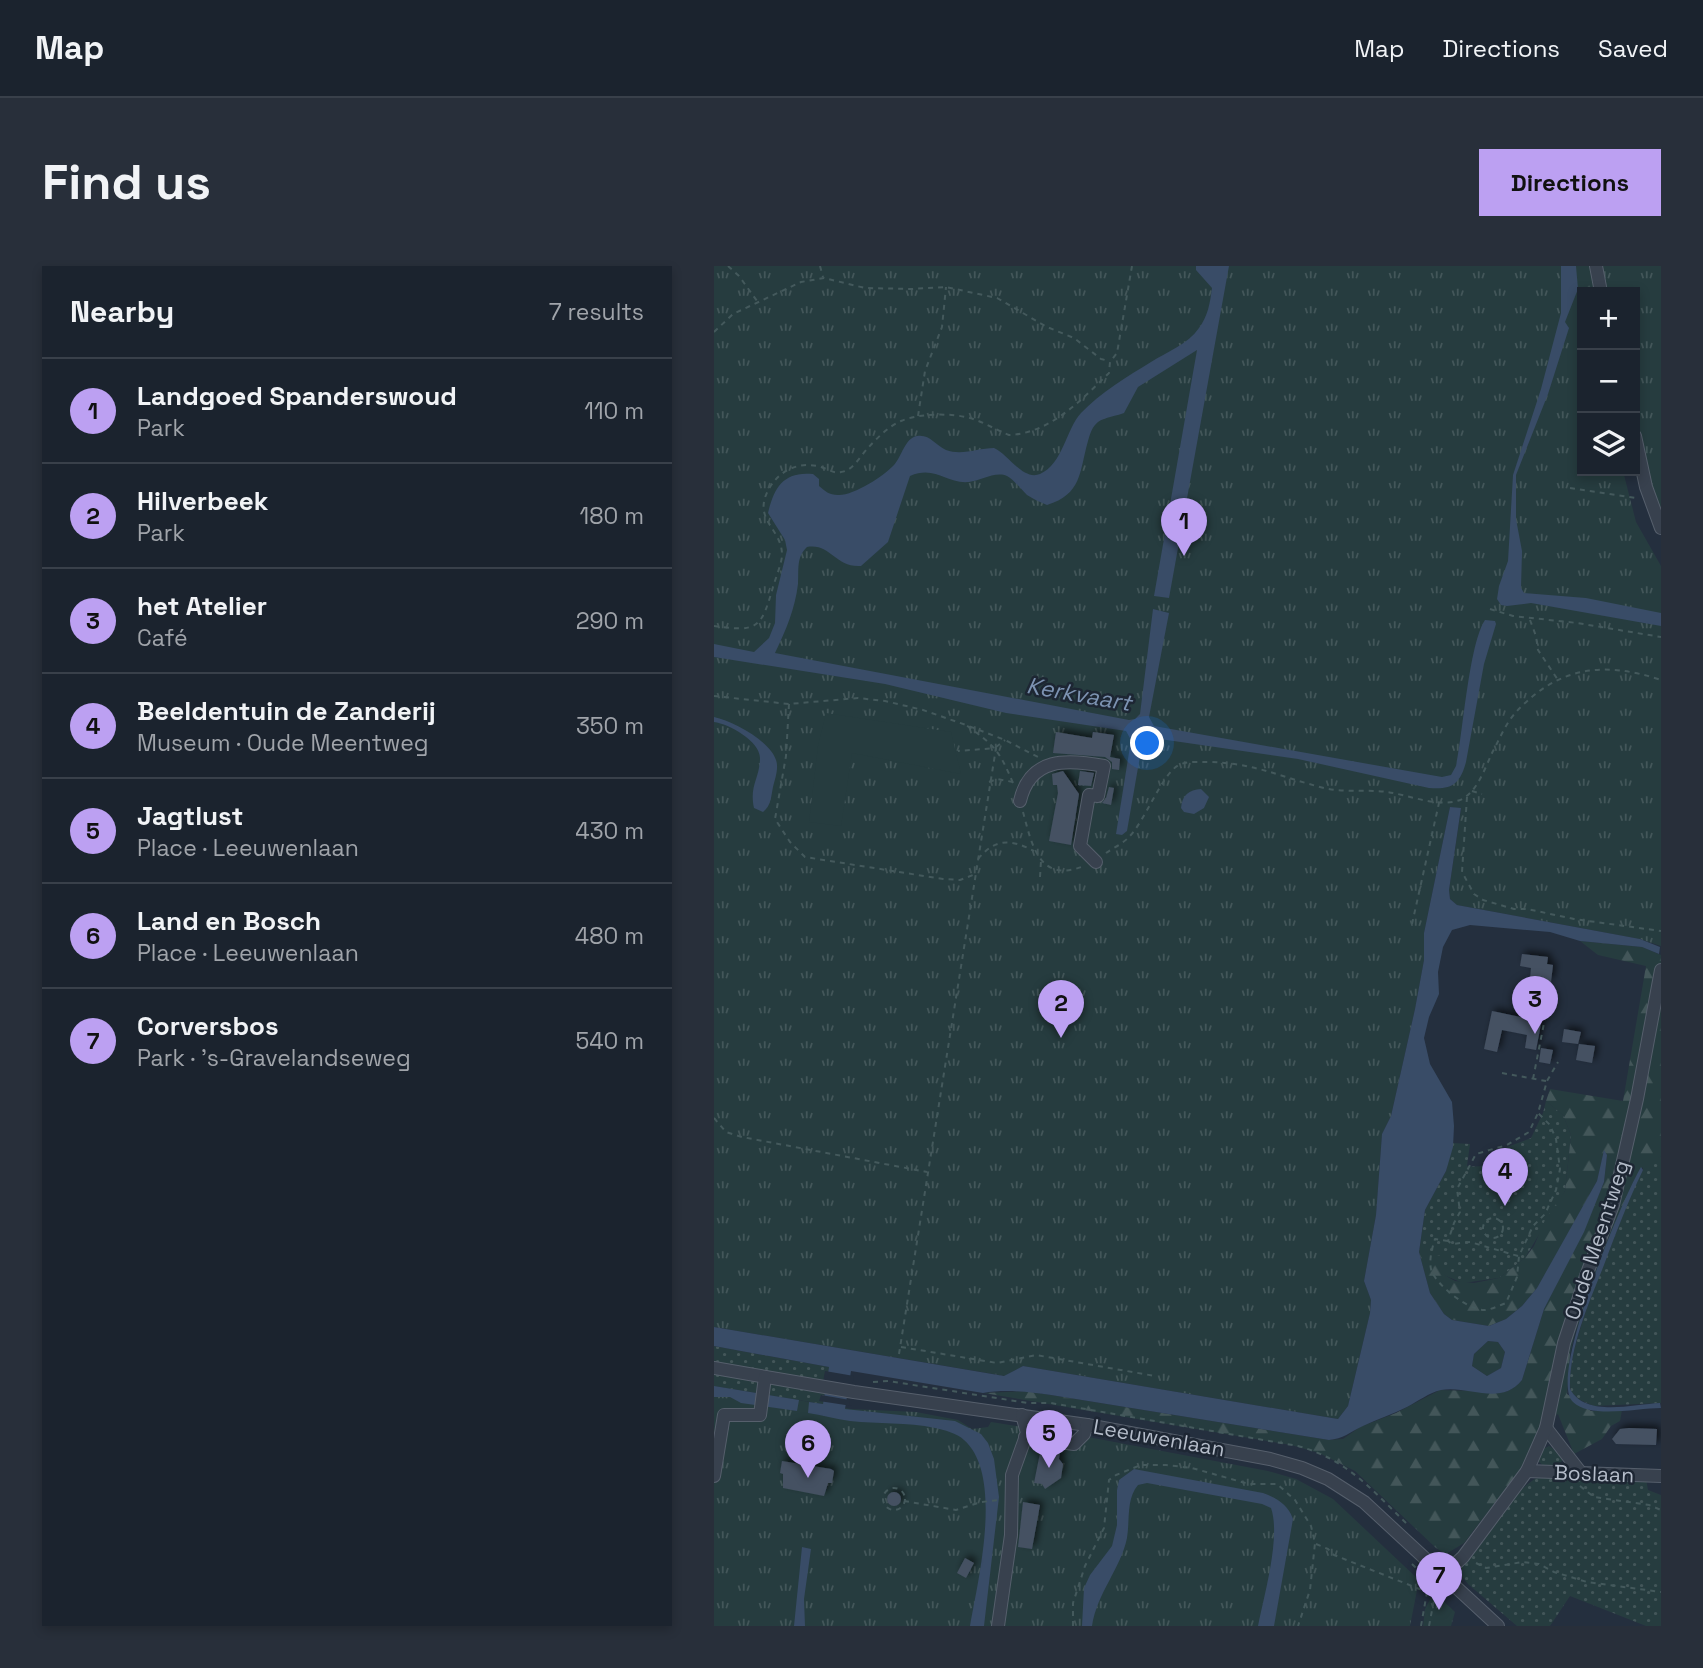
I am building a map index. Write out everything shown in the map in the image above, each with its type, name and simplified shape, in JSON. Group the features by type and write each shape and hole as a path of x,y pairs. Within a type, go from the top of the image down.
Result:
{"street":[{"path":"1596,266 1600,287"},
{"path":"1640,456 1661,528"},
{"path":"1020,801 1031,776 1051,764 1070,760 1104,765 1098,796 1089,795 1080,846 1096,862"},
{"name":"Oude Meentweg","path":"1442,1576 1463,1557 1527,1471 1546,1428 1564,1343 1613,1205 1637,1099 1661,970"},
{"name":"Leeuwenlaan","path":"714,1368 821,1387 1087,1425 1270,1459 1302,1468 1328,1479 1364,1502 1498,1626"},
{"path":"714,1476 724,1415 760,1415 765,1377"},
{"path":"998,1626 1011,1535 1012,1475 1025,1437 1022,1415"},
{"path":"1025,1437 1074,1444 1084,1434 1087,1425"},
{"path":"1546,1428 1579,1477"},
{"name":"Boslaan","path":"1527,1471 1579,1477 1661,1476"}],"path":[{"path":"728,266 758,302"},
{"path":"820,266 824,278"},
{"path":"714,626 749,628 764,617 782,555 777,538 767,524 762,510 766,495 789,468 817,466 844,472 889,429 902,421 918,417 969,418 1009,435 1051,423 1072,409 1109,373 1110,362 1117,353 1132,266"},
{"path":"714,332 733,314 801,282 824,278 865,288 911,289 946,286 997,298 1047,327 1074,338 1101,359 1110,362"},
{"path":"918,417 925,371 942,327 946,286"},
{"path":"1570,488 1651,500"},
{"path":"1490,609 1530,619 1577,623 1661,637"},
{"path":"1530,619 1538,650 1558,680"},
{"path":"1020,801 1028,835 1041,860 1051,869 1070,872 1096,862 1128,838 1177,765 1193,762 1237,763 1266,769 1325,788 1387,792 1439,802 1458,800 1467,796 1481,777 1516,713 1558,680 1591,669 1615,668 1661,680"},
{"path":"714,696 789,704 858,698 885,701 923,710 966,725 1005,740 1051,764"},
{"path":"789,704 786,756 775,819 790,842 805,857 943,879 960,880 974,875"},
{"path":"966,725 996,748 1013,782 997,779 989,782"},
{"path":"899,1354 989,782 996,748 1005,740"},
{"path":"958,751 996,748"},
{"path":"1471,791 1482,794"},
{"path":"1467,796 1462,872 1474,894 1483,900 1514,909 1661,932"},
{"path":"1412,924 1439,802"},
{"path":"977,861 992,845 1002,842 1023,845 1035,851"},
{"path":"1040,877 1041,860"},
{"path":"1533,1079 1545,1018"},
{"path":"1448,1241 1460,1212 1457,1189 1471,1161 1476,1154 1522,1138 1529,1132 1538,1113 1546,1081 1558,1062"},
{"path":"1502,1073 1546,1081"},
{"path":"1519,1256 1470,1242 1452,1244 1435,1239 1430,1269 1445,1288 1463,1303 1484,1310 1506,1303 1517,1277 1519,1256 1533,1226 1545,1214 1556,1191 1560,1169 1556,1139 1550,1125 1538,1113"},
{"path":"714,1119 726,1132 742,1137 928,1172"},
{"path":"1494,1217 1503,1224 1503,1229 1497,1237 1492,1238 1483,1232 1483,1226 1489,1218 1494,1217"},
{"path":"1489,1248 1492,1238"},
{"path":"900,1347 997,1363 1036,1355 1155,1376"},
{"path":"1073,1626 1073,1603 1085,1566 1104,1528 1109,1480 1141,1465 1192,1468 1249,1484 1277,1484 1295,1500 1311,1526 1315,1543 1310,1590 1298,1626"},
{"path":"1579,1477 1594,1497 1650,1505 1661,1510"},
{"path":"896,1489 903,1493 904,1501 900,1508 893,1511 886,1507 883,1496 888,1490 896,1489"},
{"path":"904,1501 956,1510 981,1502 1000,1500"},
{"path":"1315,1543 1334,1555 1427,1592"},
{"path":"1463,1557 1486,1568 1523,1562 1539,1564 1554,1572 1587,1582 1661,1592"},
{"path":"1407,1558 1427,1579"},
{"path":"1421,1626 1427,1592 1431,1584 1442,1576"},
{"path":"1429,1626 1436,1588 1442,1576"}],"green space":[{"path":"714,266 1581,266 1585,287 1577,287 1577,476 1624,476 1636,522 1661,566 1661,946 1640,939 1457,905 1450,899 1449,890 1461,809 1450,807 1424,933 1424,960 1415,1009 1391,1116 1382,1134 1376,1215 1364,1281 1371,1300 1370,1313 1348,1406 1338,1419 1023,1366 1005,1376 714,1327"},
{"path":"1576,266 1611,266 1617,287 1581,287"},
{"path":"1592,266 1661,266 1661,535 1647,505 1639,476 1640,287 1596,287"},
{"path":"826,713 951,732 961,774 852,753 841,826 809,822 818,746"},
{"path":"1580,941 1642,947 1661,955 1661,1156 1643,1170 1643,1167 1636,1176 1575,1333 1570,1354 1567,1394 1591,1411 1622,1410 1620,1421 1611,1426 1602,1439 1574,1454 1558,1414 1543,1423 1523,1466 1464,1543 1446,1554 1436,1548 1355,1471 1319,1453 1291,1445 984,1393 1026,1391 1329,1440 1343,1439 1360,1427 1396,1413 1440,1390 1506,1392 1516,1386 1522,1380 1544,1309 1583,1232 1604,1182 1607,1155 1604,1151 1597,1181 1537,1288 1522,1306 1506,1319 1489,1326 1452,1320 1444,1314 1430,1293 1419,1252 1442,1256 1442,1271 1455,1281 1474,1283 1499,1278 1525,1258 1534,1246 1545,1220 1565,1191 1571,1135 1563,1115 1546,1101 1550,1089 1623,1101 1646,966 1598,955"},
{"path":"1546,1101 1563,1115 1571,1135 1565,1191 1525,1258 1499,1278 1463,1283 1446,1276 1419,1252 1425,1210 1446,1171 1453,1143 1470,1144 1467,1166 1491,1164 1507,1147 1531,1138"},
{"path":"1661,1156 1661,1403 1594,1406 1580,1400 1571,1392 1573,1356 1595,1287 1632,1189 1644,1169"},
{"path":"1488,1341 1498,1342 1505,1352 1501,1368 1487,1376 1472,1366 1474,1354"},
{"path":"714,1346 829,1367 823,1404 714,1386"},
{"path":"714,1386 851,1409 916,1412 958,1420 972,1429 988,1427 991,1422 1088,1437 1268,1471 1296,1479 1333,1499 1419,1580 1410,1626 714,1626"},
{"path":"1549,1446 1563,1459 1559,1465 1547,1469 1537,1460 1543,1449"},
{"path":"1541,1476 1646,1479 1648,1490 1661,1495 1661,1626 1646,1626 1570,1596 1550,1626 1517,1626 1459,1573 1461,1566 1510,1502 1531,1481"},
{"path":"1434,1592 1455,1612 1451,1626 1423,1626 1425,1609"}],"water":[{"path":"1196,266 1229,266 1169,598 1154,596 1197,350 1138,387 1124,413 1096,424 1077,481 1067,495 1058,500 1047,505 1039,502 1027,495 1010,478 1002,475 961,482 934,474 919,473 910,476 888,542 861,566 845,563 822,549 807,547 800,559 797,593 792,611 775,653 1129,720 1140,714 1153,609 1169,613 1149,717 1154,726 1442,777 1451,775 1456,766 1479,632 1485,620 1495,621 1484,664 1466,762 1461,776 1454,784 1444,788 1429,788 1298,759 1146,737 1143,739 1127,831 1122,835 1116,834 1131,740 1126,731 1006,713 885,684 714,657 714,644 754,652 769,638 775,623 776,595 787,550 785,540 768,513 777,488 788,478 813,474 819,479 819,486 830,493 838,495 852,492 876,480 889,469 909,440 917,436 929,438 952,452 994,448 1028,474 1040,474 1048,469 1059,455 1081,413 1105,392 1183,343 1199,328 1207,314 1212,288 1196,270"},
{"path":"1561,266 1576,266 1577,292 1565,322 1569,328 1548,394 1516,475 1516,519 1522,551 1521,588 1524,593 1586,598 1661,613 1661,626 1531,603 1507,606 1501,605 1497,599 1508,561 1513,475 1541,389 1561,313"},
{"path":"714,717 750,733 772,753 777,763 776,774 768,807 763,812 754,808 753,800 760,765 759,752 743,734 714,722"},
{"path":"1201,789 1209,797 1204,808 1194,814 1184,812 1181,808 1185,797 1190,792"},
{"path":"1450,807 1461,808 1449,890 1450,899 1457,905 1640,939 1660,947 1659,954 1642,947 1580,941 1550,932 1470,925 1452,930 1443,947 1438,972 1439,994 1424,1038 1430,1064 1452,1102 1453,1147 1446,1171 1425,1210 1419,1252 1430,1293 1444,1314 1452,1320 1489,1326 1506,1319 1522,1306 1537,1288 1597,1181 1604,1150 1607,1155 1604,1182 1584,1232 1544,1309 1522,1380 1513,1388 1494,1394 1452,1389 1437,1391 1342,1437 1329,1440 1051,1395 1009,1391 983,1393 851,1371 845,1409 955,1421 981,1434 988,1443 994,1459 999,1497 984,1626 970,1626 982,1556 986,1502 983,1477 976,1456 964,1440 950,1432 924,1426 850,1421 808,1413 809,1402 823,1404 829,1367 714,1346 714,1327 1004,1376 1023,1366 1338,1419 1348,1406 1370,1313 1371,1300 1364,1281 1376,1215 1382,1134 1391,1116 1415,1009 1424,960 1424,933","holes":["1488,1341 1498,1342 1505,1352 1501,1368 1487,1376 1472,1366 1474,1354"]},
{"path":"1641,1167 1643,1170 1581,1325 1573,1357 1570,1389 1577,1398 1587,1404 1624,1407 1660,1403 1661,1408 1591,1410 1573,1402 1568,1386 1570,1359 1590,1287 1619,1213"},
{"path":"714,1386 799,1400 797,1411 741,1403 730,1397 714,1397"},
{"path":"1134,1469 1263,1493 1285,1506 1293,1519 1274,1626 1258,1626 1273,1550 1274,1520 1271,1508 1262,1504 1147,1483 1138,1485 1134,1491 1124,1549 1099,1603 1092,1626 1082,1626 1084,1588 1090,1575 1112,1546 1117,1525 1119,1480"},
{"path":"802,1547 811,1549 804,1599 805,1626 794,1626"}],"pier":[{"path":"825,1371 854,1376 850,1398 821,1393"},
{"path":"821,1395 850,1400 849,1406 819,1401"}],"building":[{"path":"1056,732 1092,738 1093,732 1114,735 1110,757 1120,759 1119,770 1112,769 1112,762 1105,757 1053,753"},
{"path":"1063,771 1079,794 1071,845 1049,841 1058,793 1057,785 1053,785 1052,774"},
{"path":"1080,771 1094,773 1091,786 1078,785"},
{"path":"1109,787 1114,788 1111,805 1102,803"},
{"path":"1522,954 1548,957 1547,964 1553,965 1551,982 1530,979 1531,968 1520,966"},
{"path":"1492,1011 1542,1019 1536,1050 1525,1048 1527,1035 1502,1030 1497,1052 1484,1049"},
{"path":"1564,1029 1581,1032 1578,1044 1562,1042"},
{"path":"1579,1044 1595,1046 1592,1063 1576,1060"},
{"path":"1541,1048 1553,1050 1550,1064 1539,1062"},
{"path":"1620,1429 1657,1429 1656,1445 1616,1444 1612,1439"},
{"path":"1041,1448 1060,1451 1059,1459 1063,1464 1061,1478 1045,1489 1042,1484 1034,1483"},
{"path":"782,1461 834,1471 832,1483 828,1483 824,1496 783,1488 783,1474 780,1473"},
{"path":"891,1492 897,1492 901,1499 897,1506 891,1506 887,1502 887,1496"},
{"path":"1023,1502 1040,1505 1032,1549 1018,1547"},
{"path":"965,1558 974,1563 966,1578 957,1573"}],"place":[{"name":"Landgoed Spanderswoud","path":"1184,556"},
{"name":"het Atelier","path":"1535,1034"},
{"name":"Hilverbeek","path":"1061,1038"},
{"name":"Beeldentuin de Zanderij","path":"1505,1206"},
{"name":"Jagtlust","path":"1049,1468"},
{"name":"Land en Bosch","path":"808,1478"},
{"name":"Corversbos","path":"1439,1610"}],"water label":[{"name":"Kerkvaart","path":"1079,694"}]}
